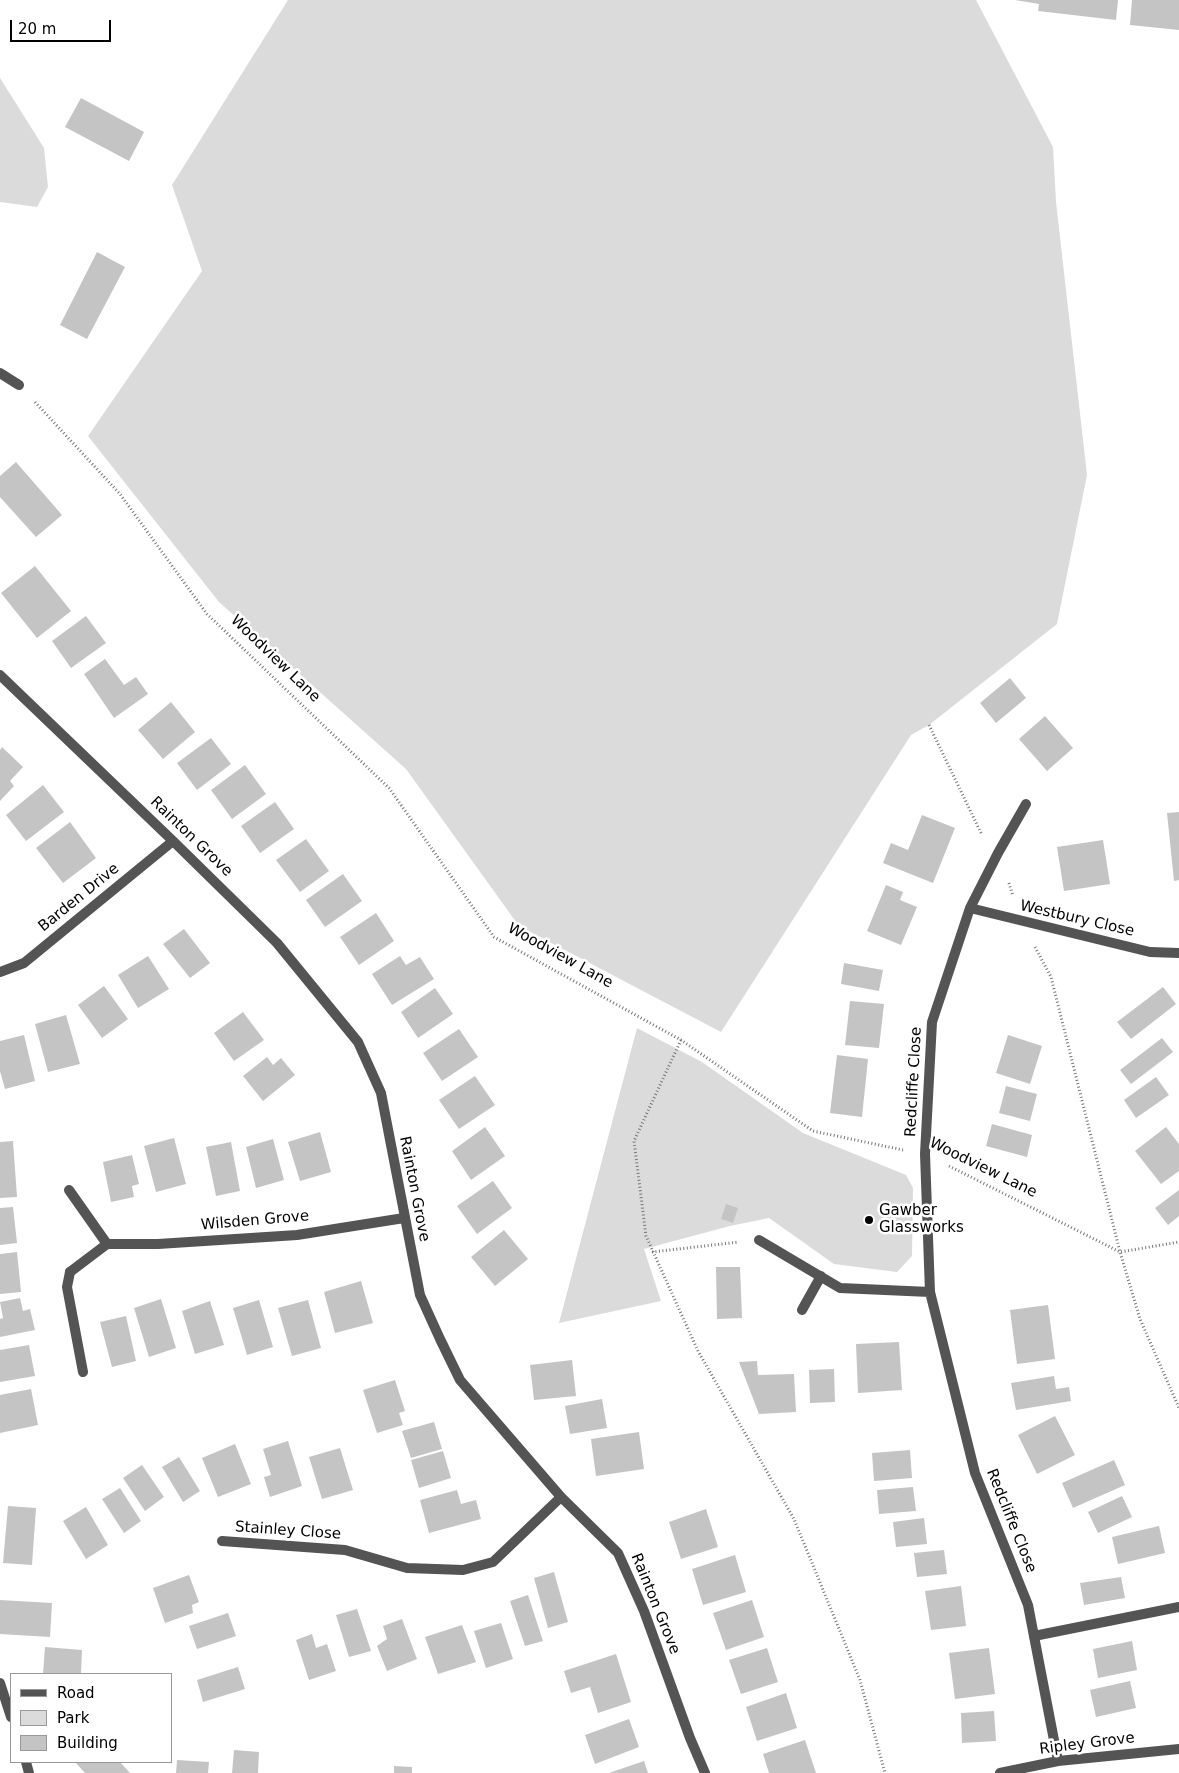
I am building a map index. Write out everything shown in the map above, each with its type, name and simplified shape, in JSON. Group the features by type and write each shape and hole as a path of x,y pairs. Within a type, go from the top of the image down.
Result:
{"street":[{"path":"0,373 19,384"},
{"name":"Rainton Grove","path":"0,675 173,840 276,943 358,1042 380,1093 420,1295 460,1380 562,1497 618,1553 644,1611 690,1738 705,1773"},
{"name":"Redcliffe Close","path":"1026,804 970,908 932,1022 925,1154 930,1292 975,1473 1028,1605 1058,1761"},
{"name":"Barden Drive","path":"0,972 24,963 173,840"},
{"name":"Westbury Close","path":"970,908 1150,952 1179,953"},
{"path":"69,1190 107,1244 70,1272 67,1287 83,1372"},
{"name":"Wilsden Grove","path":"107,1244 158,1244 297,1235 404,1218"},
{"path":"759,1240 840,1288 930,1292"},
{"path":"802,1310 821,1276"},
{"name":"Stainley Close","path":"222,1542 344,1550 406,1568 463,1570 493,1562 562,1497"},
{"path":"1034,1636 1179,1607"},
{"path":"0,1684 10,1714"},
{"name":"Ripley Grove","path":"1000,1773 1058,1761 1179,1749"}],"path":[{"name":"Woodview Lane","path":"19,384 120,494 207,614 389,788 494,937 681,1040 813,1131 925,1154 1120,1252"},
{"path":"929,725 984,840 998,853 1022,922 1051,977 1120,1252 1140,1319 1179,1408"},
{"path":"681,1040 634,1141 646,1236 698,1351 794,1519 860,1680 885,1773"},
{"path":"652,1252 759,1240"},
{"path":"1120,1252 1179,1242"}],"green space":[{"path":"288,0 976,0 1053,147 1056,202 1087,475 1057,624 929,725 911,735 721,1032 519,926 406,769 219,602 88,436 202,271 172,185"},
{"path":"0,78 44,148 48,187 37,207 0,202"},
{"path":"637,1028 702,1062 803,1133 906,1175 913,1188 912,1256 897,1272 834,1264 769,1218 730,1226 644,1249 661,1301 559,1323"}],"building":[{"path":"1015,0 1118,0 1116,20 1038,11 1039,4"},
{"path":"1132,0 1179,0 1179,30 1130,25"},
{"path":"81,98 144,132 129,161 65,127"},
{"path":"97,252 125,267 87,339 60,325"},
{"path":"16,462 62,515 36,537 0,497 0,476"},
{"path":"35,566 71,611 37,638 1,593"},
{"path":"86,616 106,643 71,668 52,641"},
{"path":"105,659 124,685 136,677 148,694 114,718 84,674"},
{"path":"1010,678 1026,698 996,723 980,703"},
{"path":"171,702 195,732 163,759 138,730"},
{"path":"1045,716 1073,748 1047,771 1019,739"},
{"path":"211,738 231,764 197,790 177,763"},
{"path":"2,747 23,767 10,781 14,786 0,801 0,750"},
{"path":"245,765 266,794 232,819 211,790"},
{"path":"43,785 64,812 26,841 6,815"},
{"path":"275,802 294,829 260,853 241,826"},
{"path":"1179,812 1179,880 1174,881 1167,813"},
{"path":"922,815 955,828 933,883 883,863 891,843 908,850"},
{"path":"70,822 96,858 63,883 36,848"},
{"path":"306,839 329,871 300,892 276,860"},
{"path":"1103,840 1110,884 1064,891 1057,847"},
{"path":"343,874 362,901 325,927 306,900"},
{"path":"886,885 903,892 900,900 917,907 901,945 867,931"},
{"path":"376,913 394,941 359,965 340,937"},
{"path":"184,929 210,963 190,978 163,944"},
{"path":"148,956 169,989 138,1008 118,975"},
{"path":"400,956 406,965 420,957 434,979 392,1005 372,974"},
{"path":"844,963 883,970 879,991 841,984"},
{"path":"104,986 128,1019 102,1038 78,1005"},
{"path":"1163,987 1176,1004 1131,1039 1117,1022"},
{"path":"435,988 453,1014 418,1038 401,1012"},
{"path":"850,1001 884,1004 879,1048 845,1045"},
{"path":"243,1012 264,1040 234,1061 214,1033"},
{"path":"66,1015 80,1064 48,1072 35,1024"},
{"path":"459,1029 478,1057 442,1081 423,1053"},
{"path":"24,1035 35,1081 5,1089 0,1071 0,1041"},
{"path":"1008,1035 1042,1046 1030,1084 996,1073"},
{"path":"1162,1038 1173,1052 1131,1084 1120,1070"},
{"path":"837,1055 868,1059 862,1117 830,1113"},
{"path":"267,1057 273,1065 281,1058 295,1075 263,1101 243,1076"},
{"path":"475,1076 495,1105 459,1129 439,1100"},
{"path":"1156,1077 1169,1095 1136,1118 1124,1100"},
{"path":"1006,1086 1037,1094 1030,1121 999,1113"},
{"path":"992,1124 1032,1135 1027,1157 986,1146"},
{"path":"485,1127 505,1156 471,1180 452,1151"},
{"path":"1166,1127 1179,1144 1179,1171 1161,1184 1135,1151"},
{"path":"320,1132 331,1172 300,1181 288,1142"},
{"path":"174,1138 186,1184 156,1192 144,1146"},
{"path":"273,1139 284,1180 256,1188 246,1147"},
{"path":"13,1141 17,1197 0,1198 0,1142"},
{"path":"231,1142 240,1191 216,1196 206,1147"},
{"path":"132,1155 139,1184 132,1186 134,1197 111,1202 103,1162"},
{"path":"493,1181 512,1208 477,1234 457,1206"},
{"path":"1179,1190 1179,1216 1168,1225 1155,1208"},
{"path":"726,1204 738,1208 733,1223 721,1219"},
{"path":"13,1207 17,1243 0,1245 0,1208"},
{"path":"504,1230 528,1259 495,1286 471,1257"},
{"path":"17,1252 21,1292 0,1294 0,1254"},
{"path":"716,1267 740,1267 742,1318 717,1319"},
{"path":"361,1281 373,1323 335,1333 324,1292"},
{"path":"20,1298 23,1311 30,1309 35,1330 0,1337 0,1319 3,1318 0,1302"},
{"path":"161,1299 176,1348 149,1357 134,1308"},
{"path":"259,1300 273,1347 247,1355 233,1308"},
{"path":"308,1300 321,1348 292,1356 278,1308"},
{"path":"210,1301 224,1345 195,1354 182,1311"},
{"path":"1048,1305 1055,1359 1017,1364 1010,1310"},
{"path":"126,1316 136,1361 112,1367 100,1322"},
{"path":"899,1342 902,1390 858,1393 856,1344"},
{"path":"29,1345 35,1376 0,1382 0,1350"},
{"path":"572,1360 576,1396 534,1400 530,1365"},
{"path":"757,1361 758,1375 794,1374 796,1412 759,1414 739,1362"},
{"path":"834,1369 835,1402 810,1403 809,1370"},
{"path":"1054,1376 1056,1389 1069,1387 1071,1401 1016,1410 1011,1383"},
{"path":"395,1380 405,1411 399,1413 403,1425 377,1433 363,1390"},
{"path":"31,1389 38,1425 0,1433 0,1395"},
{"path":"602,1399 607,1428 570,1434 565,1406"},
{"path":"1055,1416 1075,1455 1037,1474 1018,1435"},
{"path":"434,1422 442,1449 411,1458 402,1431"},
{"path":"639,1432 644,1469 596,1476 591,1439"},
{"path":"288,1441 302,1486 270,1497 264,1477 271,1475 263,1449"},
{"path":"235,1444 251,1484 218,1497 202,1458"},
{"path":"340,1448 353,1490 322,1499 309,1457"},
{"path":"910,1450 912,1478 874,1481 872,1453"},
{"path":"443,1451 451,1478 419,1488 411,1460"},
{"path":"179,1457 200,1491 183,1502 162,1467"},
{"path":"1114,1460 1125,1485 1073,1508 1062,1483"},
{"path":"142,1465 164,1497 145,1511 123,1478"},
{"path":"913,1487 916,1511 879,1514 877,1490"},
{"path":"120,1488 141,1521 124,1533 102,1499"},
{"path":"457,1490 461,1504 476,1500 481,1519 429,1533 420,1500"},
{"path":"1122,1496 1132,1517 1098,1533 1088,1512"},
{"path":"8,1506 36,1508 32,1565 3,1563"},
{"path":"86,1507 108,1545 86,1559 63,1521"},
{"path":"706,1509 718,1547 681,1559 669,1522"},
{"path":"924,1518 927,1544 896,1547 893,1522"},
{"path":"1159,1526 1165,1553 1118,1564 1112,1537"},
{"path":"944,1550 947,1574 917,1577 914,1553"},
{"path":"735,1555 746,1592 703,1605 692,1569"},
{"path":"554,1572 568,1622 548,1628 534,1578"},
{"path":"189,1575 199,1602 192,1605 193,1613 165,1623 153,1588"},
{"path":"1121,1577 1125,1598 1084,1605 1080,1583"},
{"path":"961,1586 966,1626 931,1630 925,1591"},
{"path":"528,1595 543,1641 525,1646 510,1601"},
{"path":"0,1600 52,1603 50,1637 0,1634"},
{"path":"752,1600 764,1637 726,1650 713,1613"},
{"path":"357,1609 371,1651 349,1657 336,1615"},
{"path":"228,1613 236,1636 197,1649 189,1626"},
{"path":"402,1619 417,1659 387,1671 377,1646 387,1639 383,1626"},
{"path":"501,1623 513,1659 486,1668 474,1631"},
{"path":"462,1625 476,1662 438,1674 425,1637"},
{"path":"312,1634 316,1648 327,1644 336,1671 309,1680 296,1640"},
{"path":"1132,1641 1137,1670 1098,1678 1093,1649"},
{"path":"45,1647 82,1650 81,1673 43,1673"},
{"path":"767,1648 778,1682 741,1694 729,1660"},
{"path":"989,1648 995,1694 955,1699 949,1653"},
{"path":"616,1654 631,1702 598,1713 590,1687 571,1693 564,1671"},
{"path":"238,1667 245,1689 203,1702 197,1680"},
{"path":"1130,1681 1136,1708 1096,1717 1090,1690"},
{"path":"786,1693 797,1728 757,1741 746,1707"},
{"path":"994,1711 996,1741 962,1743 961,1713"},
{"path":"629,1719 639,1747 595,1764 585,1735"},
{"path":"805,1740 816,1773 769,1773 763,1754"},
{"path":"234,1750 259,1752 258,1773 232,1773"},
{"path":"177,1760 209,1762 208,1773 176,1773"},
{"path":"644,1761 648,1773 609,1773"},
{"path":"76,1763 121,1763 130,1773 85,1773"},
{"path":"394,1766 412,1767 412,1773 394,1773"}],"place":[{"name":"Gawber Glassworks","path":"869,1220"}]}
